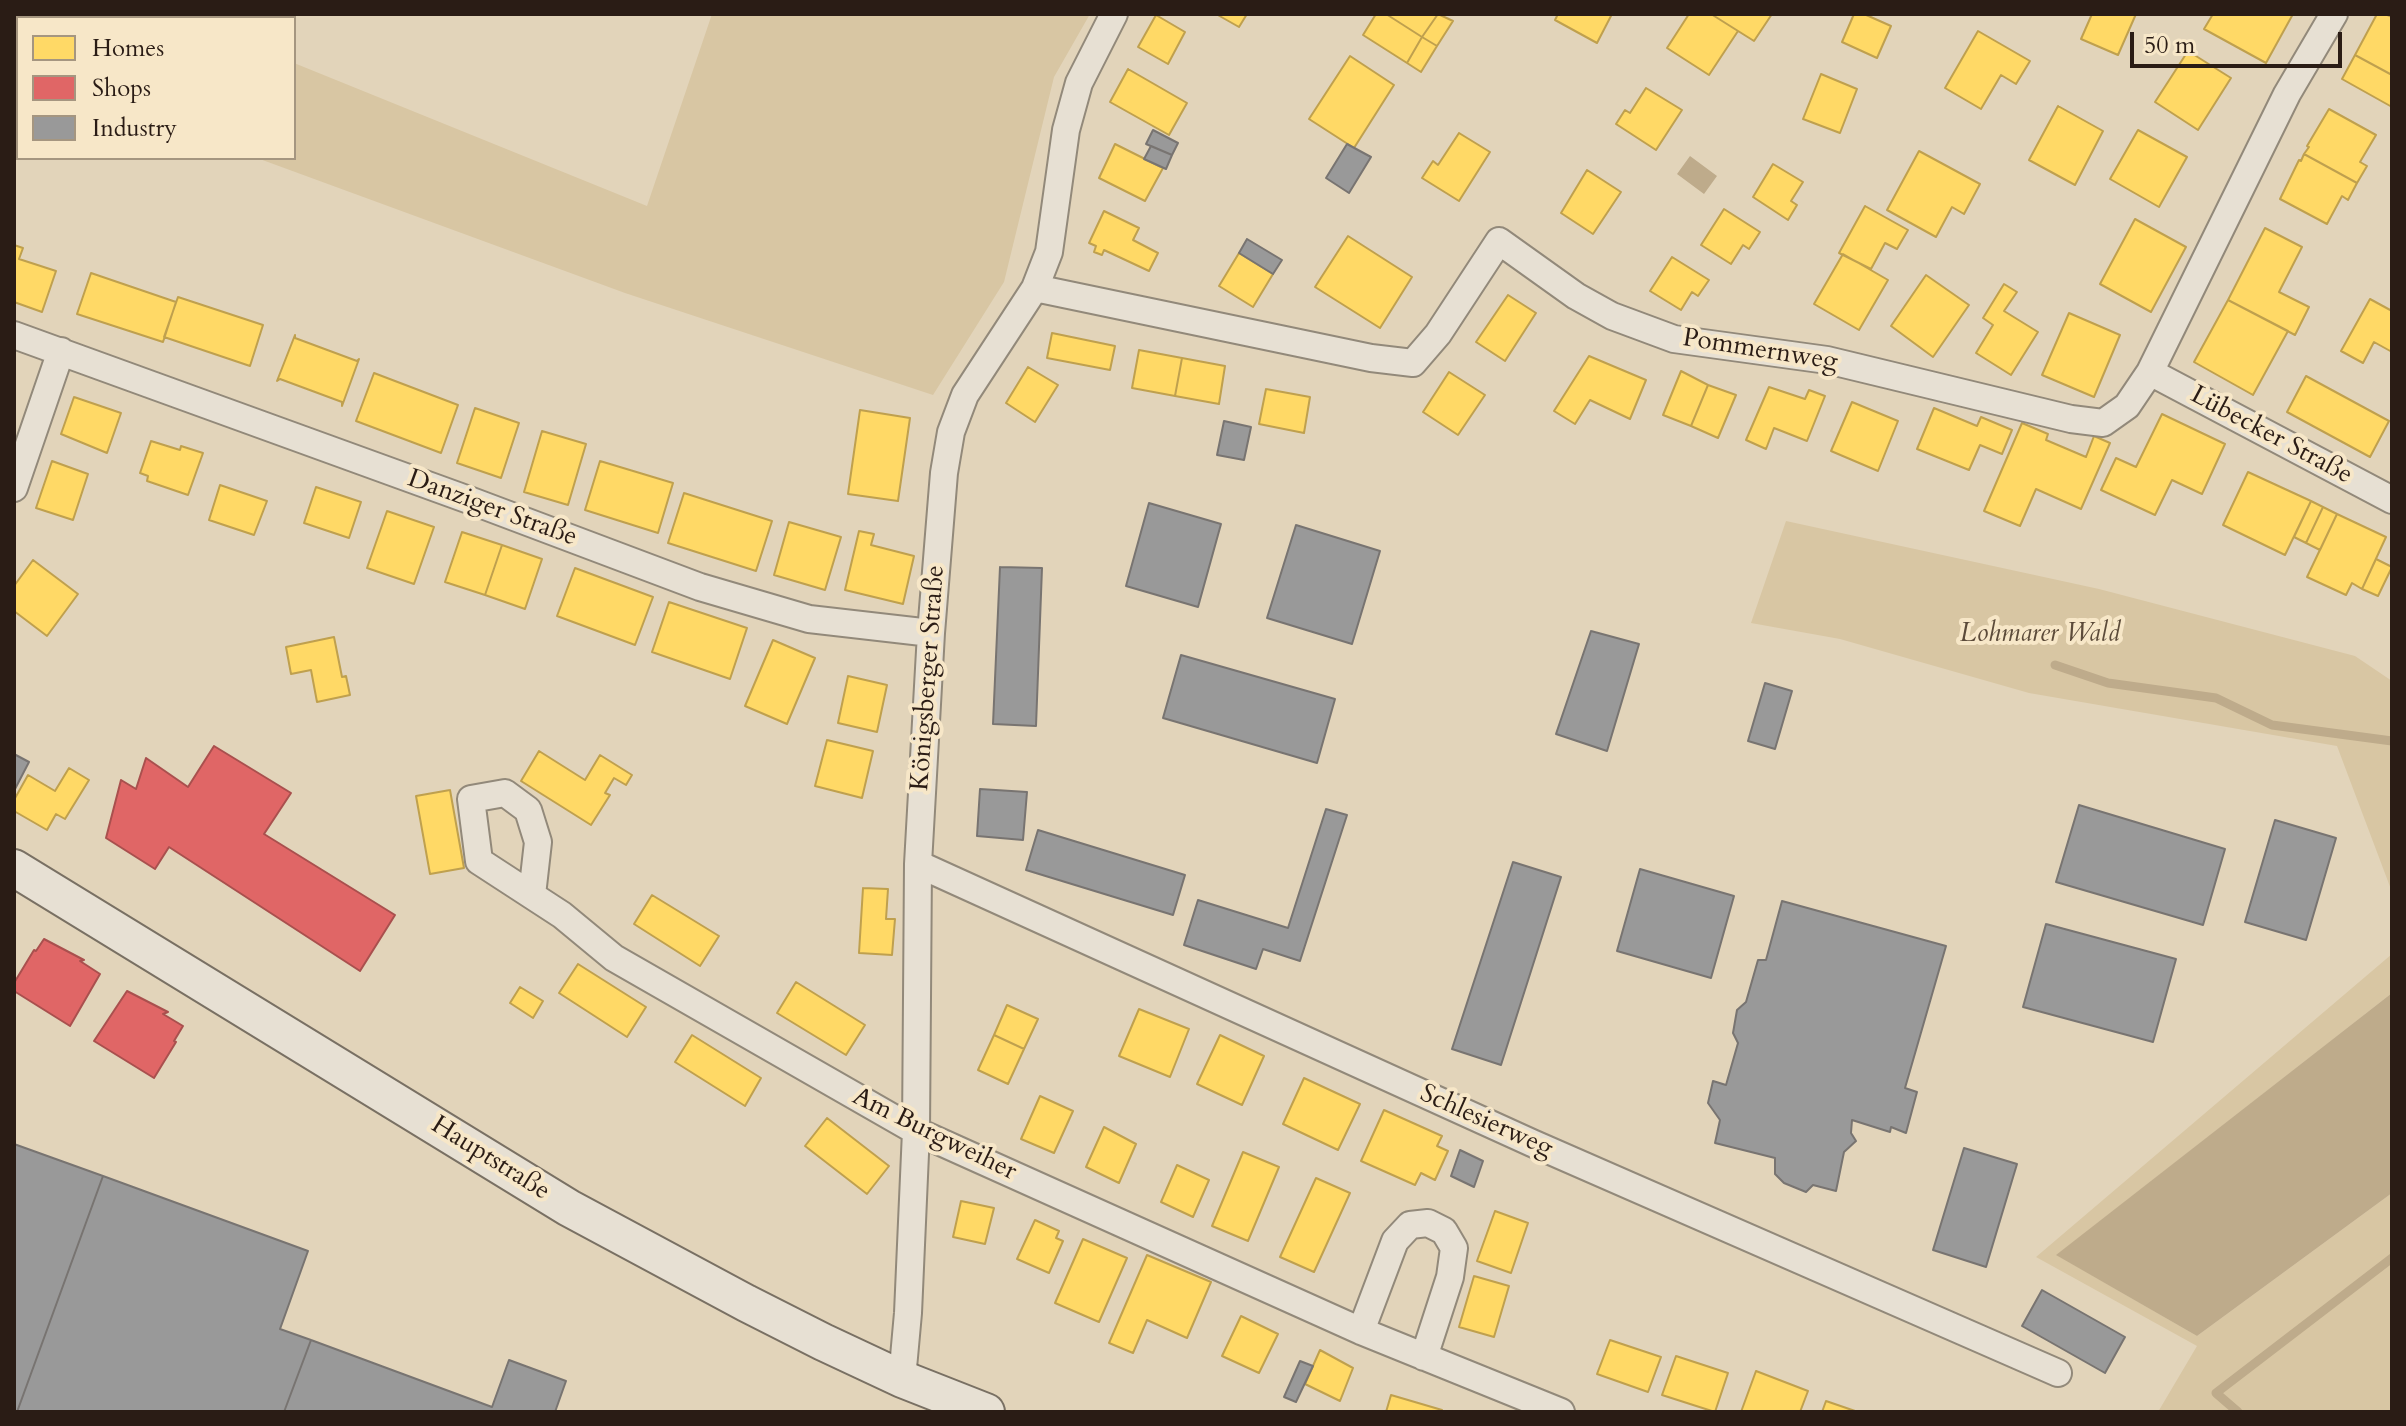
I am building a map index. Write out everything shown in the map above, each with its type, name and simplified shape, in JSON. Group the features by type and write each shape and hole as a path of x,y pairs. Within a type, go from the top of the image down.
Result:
{"main road":[{"name":"Hauptstraße","path":"14,868 569,1208 758,1310 902,1379 986,1412"}],"street":[{"name":"Königsberger Straße","path":"902,1379 916,1131 918,864 944,473 951,432 965,395 1035,288 1049,252 1066,130 1079,83 1114,14"},
{"name":"Pommernweg","path":"1035,288 1371,358 1413,363 1438,334 1499,241 1576,296 1612,316 1674,339 1827,360 2071,419 2103,423 2127,406 2150,372 2287,94 2334,14"},
{"name":"Danziger Straße","path":"14,335 700,587 809,619 931,633"},
{"path":"14,488 61,351"},
{"name":"Lübecker Straße","path":"2150,372 2392,500"},
{"name":"Schlesierweg","path":"918,864 1532,1143 2058,1373"},
{"name":"Am Burgweiher","path":"532,895 562,915 614,958 916,1131 1361,1331 1561,1412"},
{"path":"1361,1331 1395,1241 1410,1225 1428,1223 1444,1231 1454,1248 1450,1277 1424,1357"}],"green space":[{"path":"712,14 1090,14 1054,77 1004,282 933,395 625,293 262,160 296,160 296,64 647,206"},
{"name":"Lohmarer Wald","path":"1786,521 2099,589 2355,656 2392,681 2392,892 2337,746 2029,693 1840,639 1751,623"},
{"path":"2392,954 2392,993 2057,1255 2197,1336 2392,1193 2392,1412 2158,1412 2197,1346 2036,1257"}],"shaded area":[{"path":"1690,156 1717,176 1704,194 1677,174"},
{"path":"2392,993 2392,1193 2197,1336 2056,1255"}],"building: Homes":[{"path":"1216,14 1247,14 1239,27"},
{"path":"1376,14 1386,14 1422,37 1407,63 1363,35"},
{"path":"1386,14 1438,14 1422,37"},
{"path":"1438,14 1453,21 1437,46 1422,37"},
{"path":"1558,14 1612,14 1597,43 1555,20"},
{"path":"1689,14 1711,14 1738,31 1709,75 1667,48"},
{"path":"1711,14 1772,14 1754,41"},
{"path":"1854,14 1864,14 1891,26 1877,58 1842,42"},
{"path":"2092,14 2136,14 2118,55 2081,39"},
{"path":"2213,14 2293,14 2266,63 2204,29"},
{"path":"2377,14 2392,17 2392,75 2355,55"},
{"path":"1156,15 1185,32 1168,64 1138,47"},
{"path":"1978,31 2030,61 2016,84 2001,75 1981,109 1945,88"},
{"path":"1422,37 1437,46 1421,72 1407,63"},
{"path":"2188,51 2231,78 2198,130 2155,102"},
{"path":"2355,55 2392,75 2392,107 2342,79"},
{"path":"1350,56 1394,85 1354,148 1309,119"},
{"path":"1128,69 1187,103 1169,135 1110,102"},
{"path":"1821,74 1857,89 1840,133 1803,119"},
{"path":"1646,88 1682,110 1656,150 1616,124 1625,110 1630,113"},
{"path":"2058,106 2103,131 2075,185 2029,160"},
{"path":"2329,109 2376,135 2360,162 2367,166 2357,183 2304,154"},
{"path":"2138,130 2187,157 2159,207 2110,179"},
{"path":"1459,133 1490,152 1459,201 1422,178 1433,161 1438,165"},
{"path":"1115,144 1163,168 1145,201 1099,178"},
{"path":"1919,151 1980,184 1964,214 1952,207 1936,237 1887,210"},
{"path":"2304,154 2357,183 2348,200 2342,196 2327,224 2280,199"},
{"path":"1773,164 1803,182 1791,201 1797,205 1788,220 1753,197"},
{"path":"1587,170 1621,192 1593,234 1561,213"},
{"path":"1865,206 1908,230 1897,249 1885,243 1871,269 1839,253"},
{"path":"1724,209 1760,232 1749,249 1743,245 1731,264 1701,245"},
{"path":"1104,211 1139,228 1133,240 1158,253 1149,271 1104,250 1102,255 1094,252 1096,246 1089,243"},
{"path":"2135,219 2186,247 2151,312 2100,284"},
{"path":"2265,228 2302,247 2279,292 2309,307 2295,335 2228,300"},
{"path":"1348,236 1412,277 1380,328 1315,287"},
{"path":"14,245 23,248 19,259 56,271 42,312 14,302"},
{"path":"1239,253 1273,274 1253,307 1219,286"},
{"path":"1843,254 1888,280 1859,330 1814,304"},
{"path":"1672,257 1709,280 1698,296 1692,292 1681,310 1650,291"},
{"path":"91,273 176,302 163,342 77,314"},
{"path":"1926,275 1969,305 1933,357 1891,326"},
{"path":"2004,284 2017,292 2004,311 2038,332 2011,375 1976,353 1993,325 1983,318"},
{"path":"1508,295 1536,313 1505,361 1476,342"},
{"path":"178,297 263,325 250,366 164,337"},
{"path":"2370,299 2392,311 2392,352 2374,342 2363,363 2341,351"},
{"path":"2228,300 2288,331 2253,395 2194,362"},
{"path":"2069,313 2120,335 2094,397 2042,375"},
{"path":"1052,333 1115,346 1110,370 1047,358"},
{"path":"295,335 295,338 357,361 359,359 342,406 342,402 280,379 277,381"},
{"path":"1139,350 1182,358 1175,396 1132,388"},
{"path":"1589,356 1646,380 1630,419 1590,400 1575,424 1554,411"},
{"path":"1182,358 1225,366 1219,404 1175,396"},
{"path":"1028,367 1058,385 1035,422 1006,403"},
{"path":"1681,371 1708,385 1691,426 1663,415"},
{"path":"1449,372 1485,395 1458,435 1423,412"},
{"path":"374,373 458,405 441,453 356,421"},
{"path":"2306,376 2389,421 2370,457 2287,412"},
{"path":"1708,385 1736,395 1718,438 1691,426"},
{"path":"1769,387 1805,399 1809,390 1825,396 1807,441 1774,428 1766,449 1746,440"},
{"path":"1266,389 1310,397 1304,433 1259,424"},
{"path":"74,397 121,413 107,453 61,434"},
{"path":"1852,402 1898,421 1878,471 1831,451"},
{"path":"475,408 519,423 501,478 457,463"},
{"path":"1934,408 1977,426 1981,417 2012,430 2002,454 1980,445 1969,470 1917,449"},
{"path":"860,410 910,418 898,501 848,494"},
{"path":"2162,414 2225,444 2202,494 2172,480 2155,515 2101,490 2116,458 2136,467"},
{"path":"2022,423 2048,434 2046,440 2086,457 2094,436 2110,443 2081,509 2036,489 2020,526 1984,511"},
{"path":"542,431 586,444 568,505 524,492"},
{"path":"151,441 203,453 188,495 147,481 148,476 140,473"},
{"path":"52,461 88,474 73,520 36,508"},
{"path":"600,461 673,483 658,533 585,510"},
{"path":"2248,472 2311,501 2285,555 2223,525"},
{"path":"220,485 267,501 254,535 209,520"},
{"path":"316,487 361,502 349,538 304,523"},
{"path":"684,493 772,521 756,571 668,543"},
{"path":"2311,501 2323,507 2306,543 2294,537"},
{"path":"2323,507 2337,514 2320,550 2306,543"},
{"path":"387,511 434,527 414,584 367,568"},
{"path":"2337,514 2386,537 2362,589 2352,583 2346,595 2307,577"},
{"path":"789,522 841,537 825,590 774,575"},
{"path":"859,531 874,534 871,545 914,556 903,604 845,590"},
{"path":"462,532 502,545 485,595 445,582"},
{"path":"502,545 542,559 525,609 485,595"},
{"path":"2376,559 2392,567 2378,596 2362,589"},
{"path":"33,560 78,594 47,636 14,611 14,586"},
{"path":"575,568 653,597 635,645 557,616"},
{"path":"669,602 747,628 730,679 652,652"},
{"path":"334,637 342,677 346,676 350,695 317,702 311,670 291,674 286,647"},
{"path":"773,640 815,658 787,724 745,706"},
{"path":"848,676 887,685 877,732 838,723"},
{"path":"827,740 873,751 862,798 815,786"},
{"path":"539,751 585,780 600,755 632,775 626,785 614,778 605,793 610,795 591,825 521,781"},
{"path":"69,768 89,780 65,819 56,814 47,830 14,811 14,800 28,775 55,791"},
{"path":"450,790 464,868 430,874 416,796"},
{"path":"863,888 888,889 886,919 895,919 892,955 859,953"},
{"path":"652,895 719,936 700,966 634,924"},
{"path":"578,964 646,1007 627,1037 559,993"},
{"path":"796,982 865,1025 846,1055 777,1013"},
{"path":"520,987 543,1001 533,1018 510,1003"},
{"path":"1007,1005 1038,1019 1024,1049 994,1035"},
{"path":"1139,1009 1189,1029 1170,1077 1119,1056"},
{"path":"692,1035 761,1078 745,1106 675,1062"},
{"path":"994,1035 1024,1049 1008,1084 978,1070"},
{"path":"1220,1035 1264,1056 1242,1105 1197,1084"},
{"path":"1304,1078 1360,1104 1338,1150 1283,1124"},
{"path":"1040,1096 1073,1111 1054,1153 1021,1139"},
{"path":"1384,1110 1442,1136 1437,1146 1448,1151 1435,1180 1421,1173 1415,1185 1361,1161"},
{"path":"827,1118 889,1166 867,1194 805,1146"},
{"path":"1104,1127 1136,1144 1119,1183 1086,1167"},
{"path":"1243,1152 1279,1167 1248,1241 1212,1226"},
{"path":"1177,1165 1209,1180 1193,1217 1161,1202"},
{"path":"1316,1178 1350,1193 1314,1272 1280,1257"},
{"path":"961,1201 994,1208 985,1244 953,1237"},
{"path":"1495,1211 1528,1223 1511,1273 1477,1261"},
{"path":"1035,1220 1059,1231 1056,1238 1063,1241 1049,1273 1017,1259"},
{"path":"1083,1239 1127,1258 1099,1322 1055,1303"},
{"path":"1147,1255 1211,1282 1187,1338 1147,1320 1133,1353 1109,1343"},
{"path":"1474,1276 1509,1286 1494,1337 1459,1327"},
{"path":"1241,1316 1278,1334 1259,1373 1222,1356"},
{"path":"1610,1340 1661,1357 1648,1392 1597,1374"},
{"path":"1320,1350 1353,1368 1340,1401 1305,1384"},
{"path":"1676,1356 1728,1373 1715,1412 1662,1395"},
{"path":"1756,1371 1808,1391 1800,1412 1741,1412"},
{"path":"1391,1395 1442,1410 1442,1412 1386,1412"},
{"path":"1826,1401 1858,1412 1822,1412"}],"building: Shops":[{"path":"214,746 291,793 264,834 395,915 360,971 169,847 155,869 106,838 121,780 136,789 146,758 188,787"},
{"path":"44,939 84,960 80,961 100,974 70,1026 14,991 14,983"},
{"path":"127,991 168,1012 163,1014 183,1026 154,1078 94,1041"}],"building: Industry":[{"path":"1153,130 1178,143 1172,155 1146,144"},
{"path":"1347,144 1371,157 1349,193 1326,178"},
{"path":"1151,146 1172,155 1166,169 1144,159"},
{"path":"1247,239 1282,260 1273,274 1239,253"},
{"path":"1224,421 1251,427 1244,460 1217,455"},
{"path":"1149,503 1221,524 1198,607 1126,586"},
{"path":"1296,525 1380,551 1352,644 1267,618"},
{"path":"1000,567 1042,568 1036,726 993,724"},
{"path":"1591,631 1639,644 1607,751 1556,734"},
{"path":"1181,655 1335,699 1317,763 1163,718"},
{"path":"1765,683 1792,691 1775,749 1748,741"},
{"path":"14,754 29,762 14,791"},
{"path":"980,789 1027,792 1023,840 977,836"},
{"path":"2079,805 2225,849 2203,925 2056,882"},
{"path":"1326,809 1347,815 1300,961 1263,949 1256,969 1184,945 1198,900 1288,928"},
{"path":"2275,820 2336,838 2306,940 2245,922"},
{"path":"1038,830 1185,875 1173,915 1026,870"},
{"path":"1513,862 1561,877 1501,1065 1452,1049"},
{"path":"1640,869 1734,896 1711,978 1617,951"},
{"path":"1782,901 1946,946 1905,1088 1917,1092 1906,1133 1891,1127 1890,1132 1852,1120 1851,1133 1856,1141 1844,1152 1836,1191 1813,1185 1806,1192 1784,1183 1775,1174 1775,1158 1715,1143 1720,1120 1708,1103 1713,1081 1726,1085 1738,1043 1733,1033 1737,1010 1746,1002 1758,960 1766,960"},
{"path":"2046,924 2176,959 2153,1042 2023,1007"},
{"path":"14,1144 103,1176 17,1412 14,1412"},
{"path":"1964,1148 2017,1164 1986,1267 1933,1250"},
{"path":"1460,1150 1483,1161 1474,1187 1451,1176"},
{"path":"103,1176 308,1251 280,1329 311,1340 284,1412 17,1412"},
{"path":"2042,1290 2125,1337 2105,1373 2022,1326"},
{"path":"311,1340 492,1407 509,1360 566,1381 555,1412 284,1412"},
{"path":"1300,1361 1313,1366 1296,1402 1284,1397"}],"waterway":[{"path":"2055,665 2108,683 2216,698 2272,725 2392,741"},
{"path":"2238,1412 2216,1393 2392,1258"}]}
